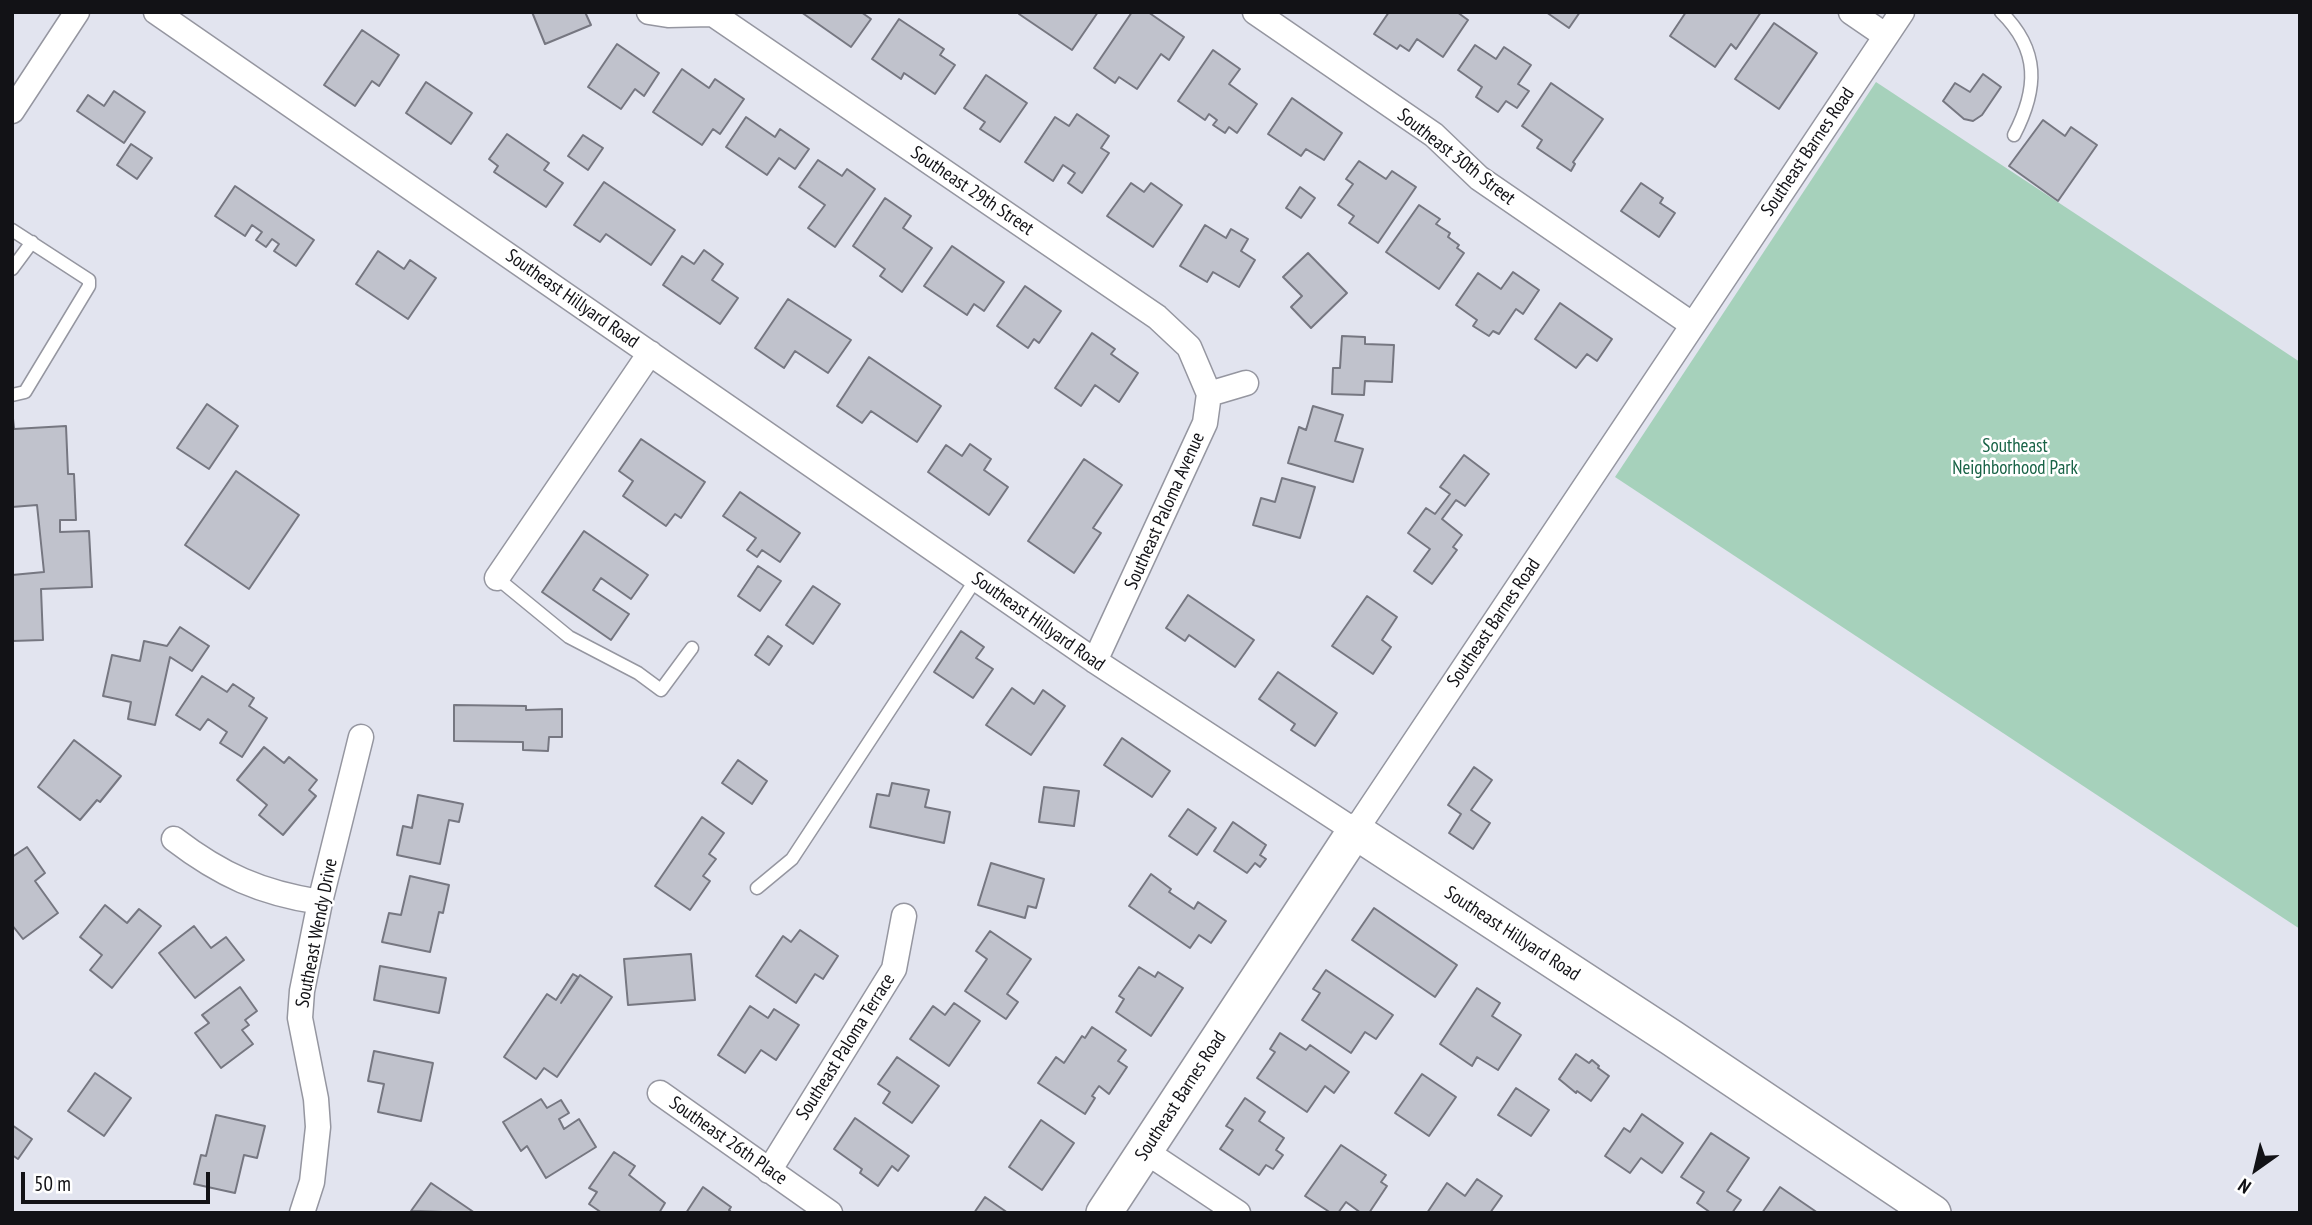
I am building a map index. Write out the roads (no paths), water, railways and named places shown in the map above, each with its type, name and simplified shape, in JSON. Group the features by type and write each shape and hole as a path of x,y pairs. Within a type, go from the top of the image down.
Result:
{"street":[{"path":"12,111 78,12"},
{"name":"Southeast Hillyard Road","path":"156,12 1095,661 1672,1038 1933,1213"},
{"path":"649,12 668,15 710,13"},
{"name":"Southeast 30th Street","path":"1255,12 1434,135 1479,178 1692,325"},
{"path":"1850,12 1886,36"},
{"name":"Southeast Barnes Road","path":"1104,1213 1355,831 1902,12"},
{"name":"Southeast 29th Street","path":"710,13 1157,317 1189,347 1209,394"},
{"path":"497,578 650,353"},
{"path":"1209,394 1246,383"},
{"name":"Southeast Paloma Avenue","path":"1095,661 1205,424 1209,394"},
{"name":"Southeast Wendy Drive","path":"303,1213 312,1182 318,1127 313,1080 300,1018 302,991 320,902 361,737"},
{"path":"174,839 200,859 237,880 288,898 320,902"},
{"name":"Southeast Paloma Terrace","path":"769,1171 894,969 904,916"},
{"name":"Southeast 26th Place","path":"660,1093 830,1213"},
{"path":"1145,1151 1238,1213"}],"lane":[{"path":"2001,12 2021,35 2031,61 2031,93 2014,135"},
{"path":"12,230 89,280 89,286 24,392 12,395"},
{"path":"12,269 32,242"},
{"path":"497,578 569,637 638,673 661,690 692,648"},
{"path":"757,888 792,859 976,579"}],"park label":[{"name":"Southeast Neighborhood Park","path":"2015,458"}]}
